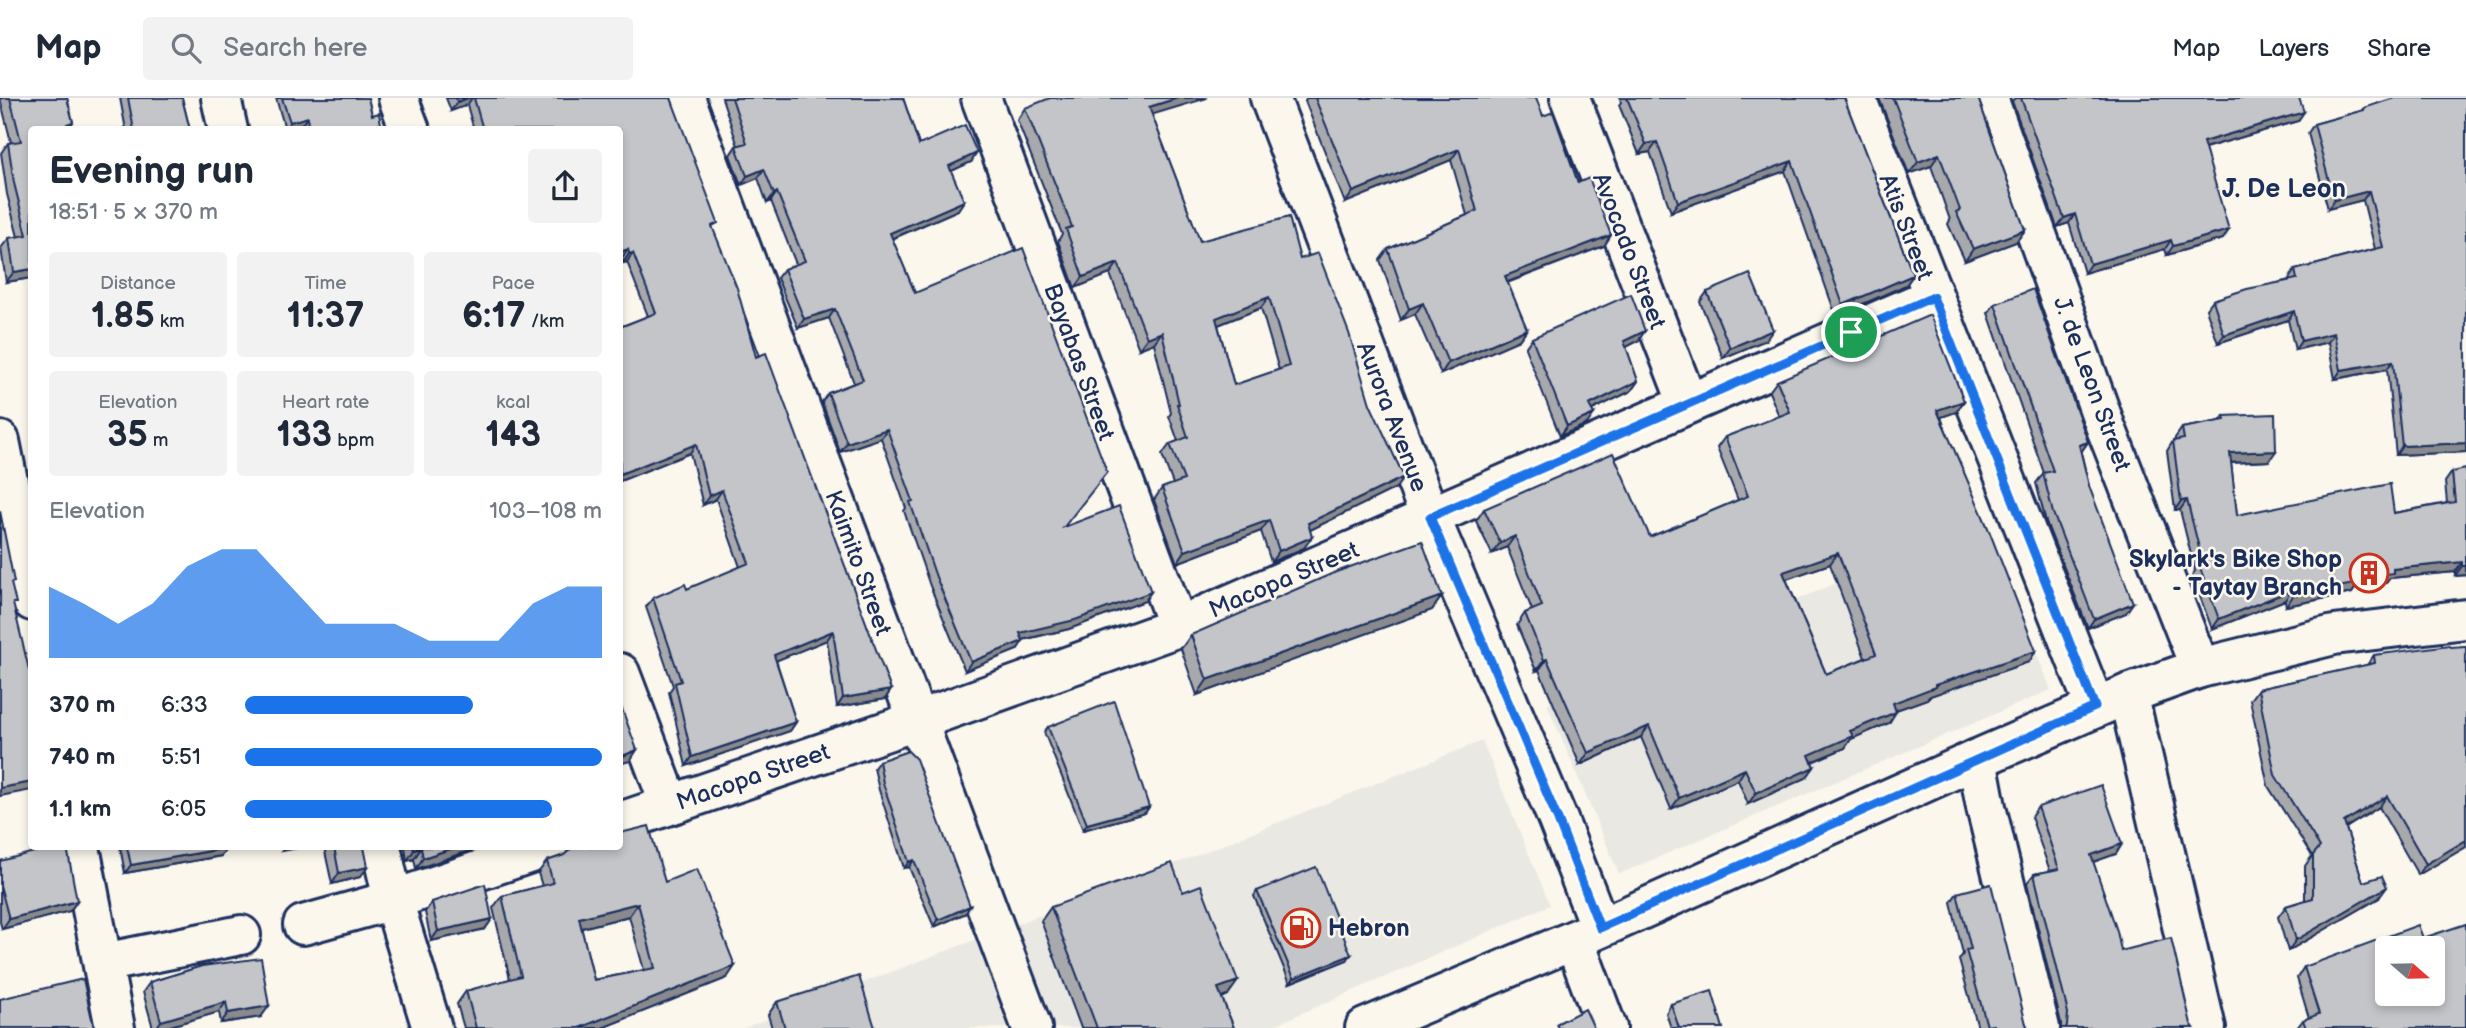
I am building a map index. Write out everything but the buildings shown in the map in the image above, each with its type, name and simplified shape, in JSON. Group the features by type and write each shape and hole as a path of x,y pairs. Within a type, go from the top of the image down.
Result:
{"street":[{"path":"221,98 227,126"},
{"path":"398,98 408,126"},
{"name":"Kaimito Street","path":"685,98 1032,1028"},
{"name":"Bayabas Street","path":"981,98 1178,627"},
{"name":"Aurora Avenue","path":"1270,98 1430,517 1558,820 1607,1028"},
{"name":"Avocado Street","path":"1570,98 1688,404"},
{"name":"Atis Street","path":"1856,98 1933,297 2112,700 2206,1028"},
{"name":"J. de Leon Street","path":"1989,98 2106,428 2200,668"},
{"name":"Macopa Street","path":"623,821 916,721 1178,627 1933,297"},
{"path":"0,441 28,581"},
{"path":"1365,1028 1587,934 2112,700 2200,668 2334,635 2466,619"},
{"path":"623,681 670,805"},
{"path":"1977,759 1986,807 2040,1028"},
{"path":"81,850 116,1028"},
{"path":"382,850 393,900 432,1028"},
{"path":"303,925 393,900 539,850"},
{"path":"103,963 241,935"}],"shaded area":[{"path":"1985,521 2051,690 1619,874 1547,704"},
{"path":"1482,741 1550,905 1268,1028 744,1028 1182,861"}],"place":[{"name":"Skylark's Bike Shop - Taytay Branch","path":"2369,573"},
{"name":"Hebron","path":"1301,928"}],"district":[{"name":"J. De Leon","path":"2284,189"}],"route":[{"path":"1933,297 2095,707 1600,928 1558,820 1430,517 1851,332 1933,297"}]}
